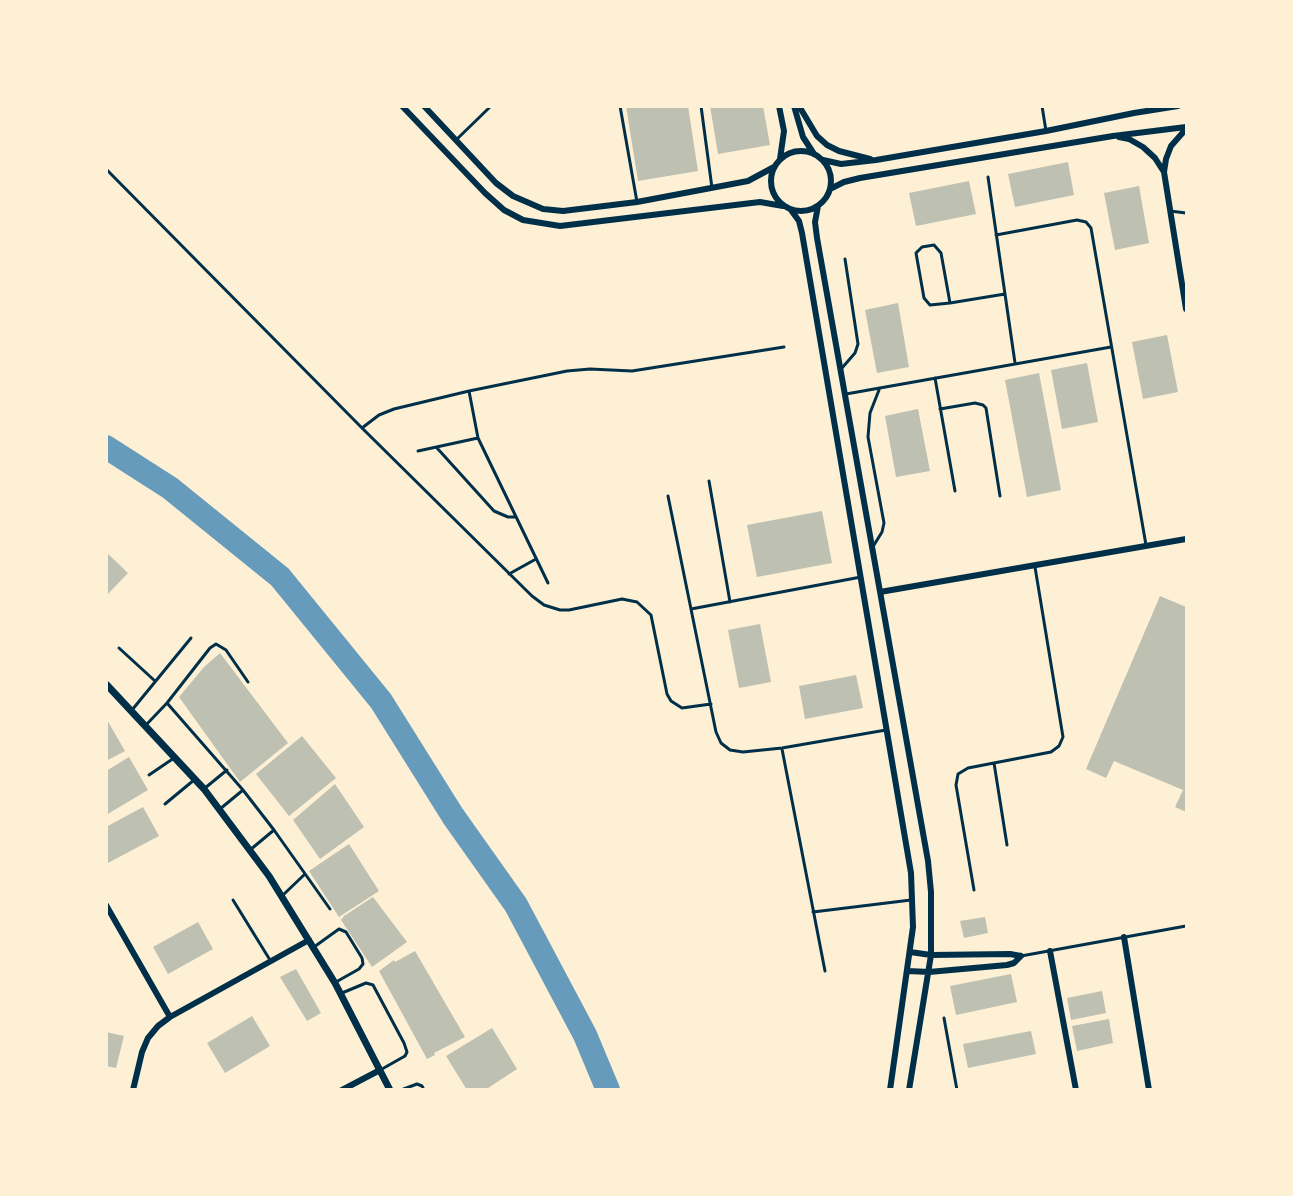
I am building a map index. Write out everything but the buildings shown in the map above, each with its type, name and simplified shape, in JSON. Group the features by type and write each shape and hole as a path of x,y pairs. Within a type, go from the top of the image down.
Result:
{"street":[{"path":"402,106 504,210 523,220 560,226 760,202 800,212 818,206 826,198 830,189 829,169 803,137 794,106"},
{"path":"424,106 496,183 513,196 543,209 563,211 637,202 748,181 774,167"},
{"path":"779,106 784,131 780,160"},
{"path":"799,106 817,136 827,145 839,152 876,160"},
{"path":"823,160 841,164 876,160 1046,131 1135,110 1178,106"},
{"path":"830,189 860,178 1113,136 1186,128"},
{"path":"1186,128 1171,146 1164,172 1186,309"},
{"path":"1113,136 1143,147 1155,158 1164,172"},
{"path":"783,206 773,192 771,175 774,167 787,154 796,151 815,154"},
{"path":"818,206 817,238 928,861 933,924 931,955 909,1089"},
{"path":"791,210 799,221 802,234 911,873 913,927 891,1089"},
{"path":"880,592 1146,548 1186,539"},
{"path":"106,684 195,778 283,895 335,983 390,1089"},
{"path":"106,905 170,1017"},
{"path":"1124,937 1149,1089"},
{"path":"133,1089 142,1052 148,1038 158,1026 270,960 309,940"},
{"path":"1050,951 1076,1089"},
{"path":"910,952 931,955 1010,954 1021,956"},
{"path":"908,971 929,972 1007,965 1014,963 1021,956"},
{"path":"342,1089 380,1070"}],"lane":[{"path":"456,140 491,106"},
{"path":"620,106 637,202"},
{"path":"701,106 712,188"},
{"path":"1042,106 1046,131"},
{"path":"106,169 537,601 551,608 569,610 622,599 642,605 651,615 667,694 671,701 682,708 711,704"},
{"path":"988,177 1015,363"},
{"path":"1170,211 1186,213"},
{"path":"996,235 1077,220 1086,222 1091,228 1146,548"},
{"path":"950,303 940,250 934,245 920,248 916,253 924,298 930,305 950,303 1005,294"},
{"path":"841,370 855,353 858,344 845,260"},
{"path":"362,428 386,412 469,391 567,371 590,369 632,372 784,347"},
{"path":"846,394 1112,347"},
{"path":"935,378 955,491"},
{"path":"871,549 882,532 884,523 868,437 870,413 879,389"},
{"path":"469,391 478,438 548,583"},
{"path":"940,409 980,403 986,408 1000,496"},
{"path":"418,452 478,438"},
{"path":"437,448 494,511 508,517 516,517"},
{"path":"709,481 730,602"},
{"path":"668,496 718,738 725,747 736,752 782,748 888,730"},
{"path":"509,574 536,559"},
{"path":"974,890 956,779 962,770 1051,752 1059,746 1063,737 1034,565"},
{"path":"691,609 861,577"},
{"path":"132,710 191,638"},
{"path":"146,725 167,703 210,648 216,644 226,650 248,682"},
{"path":"119,648 155,681"},
{"path":"167,703 243,790 330,909"},
{"path":"782,748 825,971"},
{"path":"148,775 175,757"},
{"path":"994,763 1007,845"},
{"path":"204,789 227,770"},
{"path":"165,804 195,778"},
{"path":"220,809 243,790"},
{"path":"250,850 274,830"},
{"path":"283,895 305,874"},
{"path":"233,900 270,960"},
{"path":"813,912 913,900"},
{"path":"1021,956 1186,926"},
{"path":"314,947 337,930 342,929 362,958 362,967 335,983"},
{"path":"341,994 366,982 373,985 404,1043 407,1052 405,1056 380,1070"},
{"path":"944,1018 957,1089"},
{"path":"401,1089 417,1084 424,1089"}],"waterway":[{"path":"106,447 170,488 280,577 381,701 453,816 516,905 585,1035 608,1090"}]}
